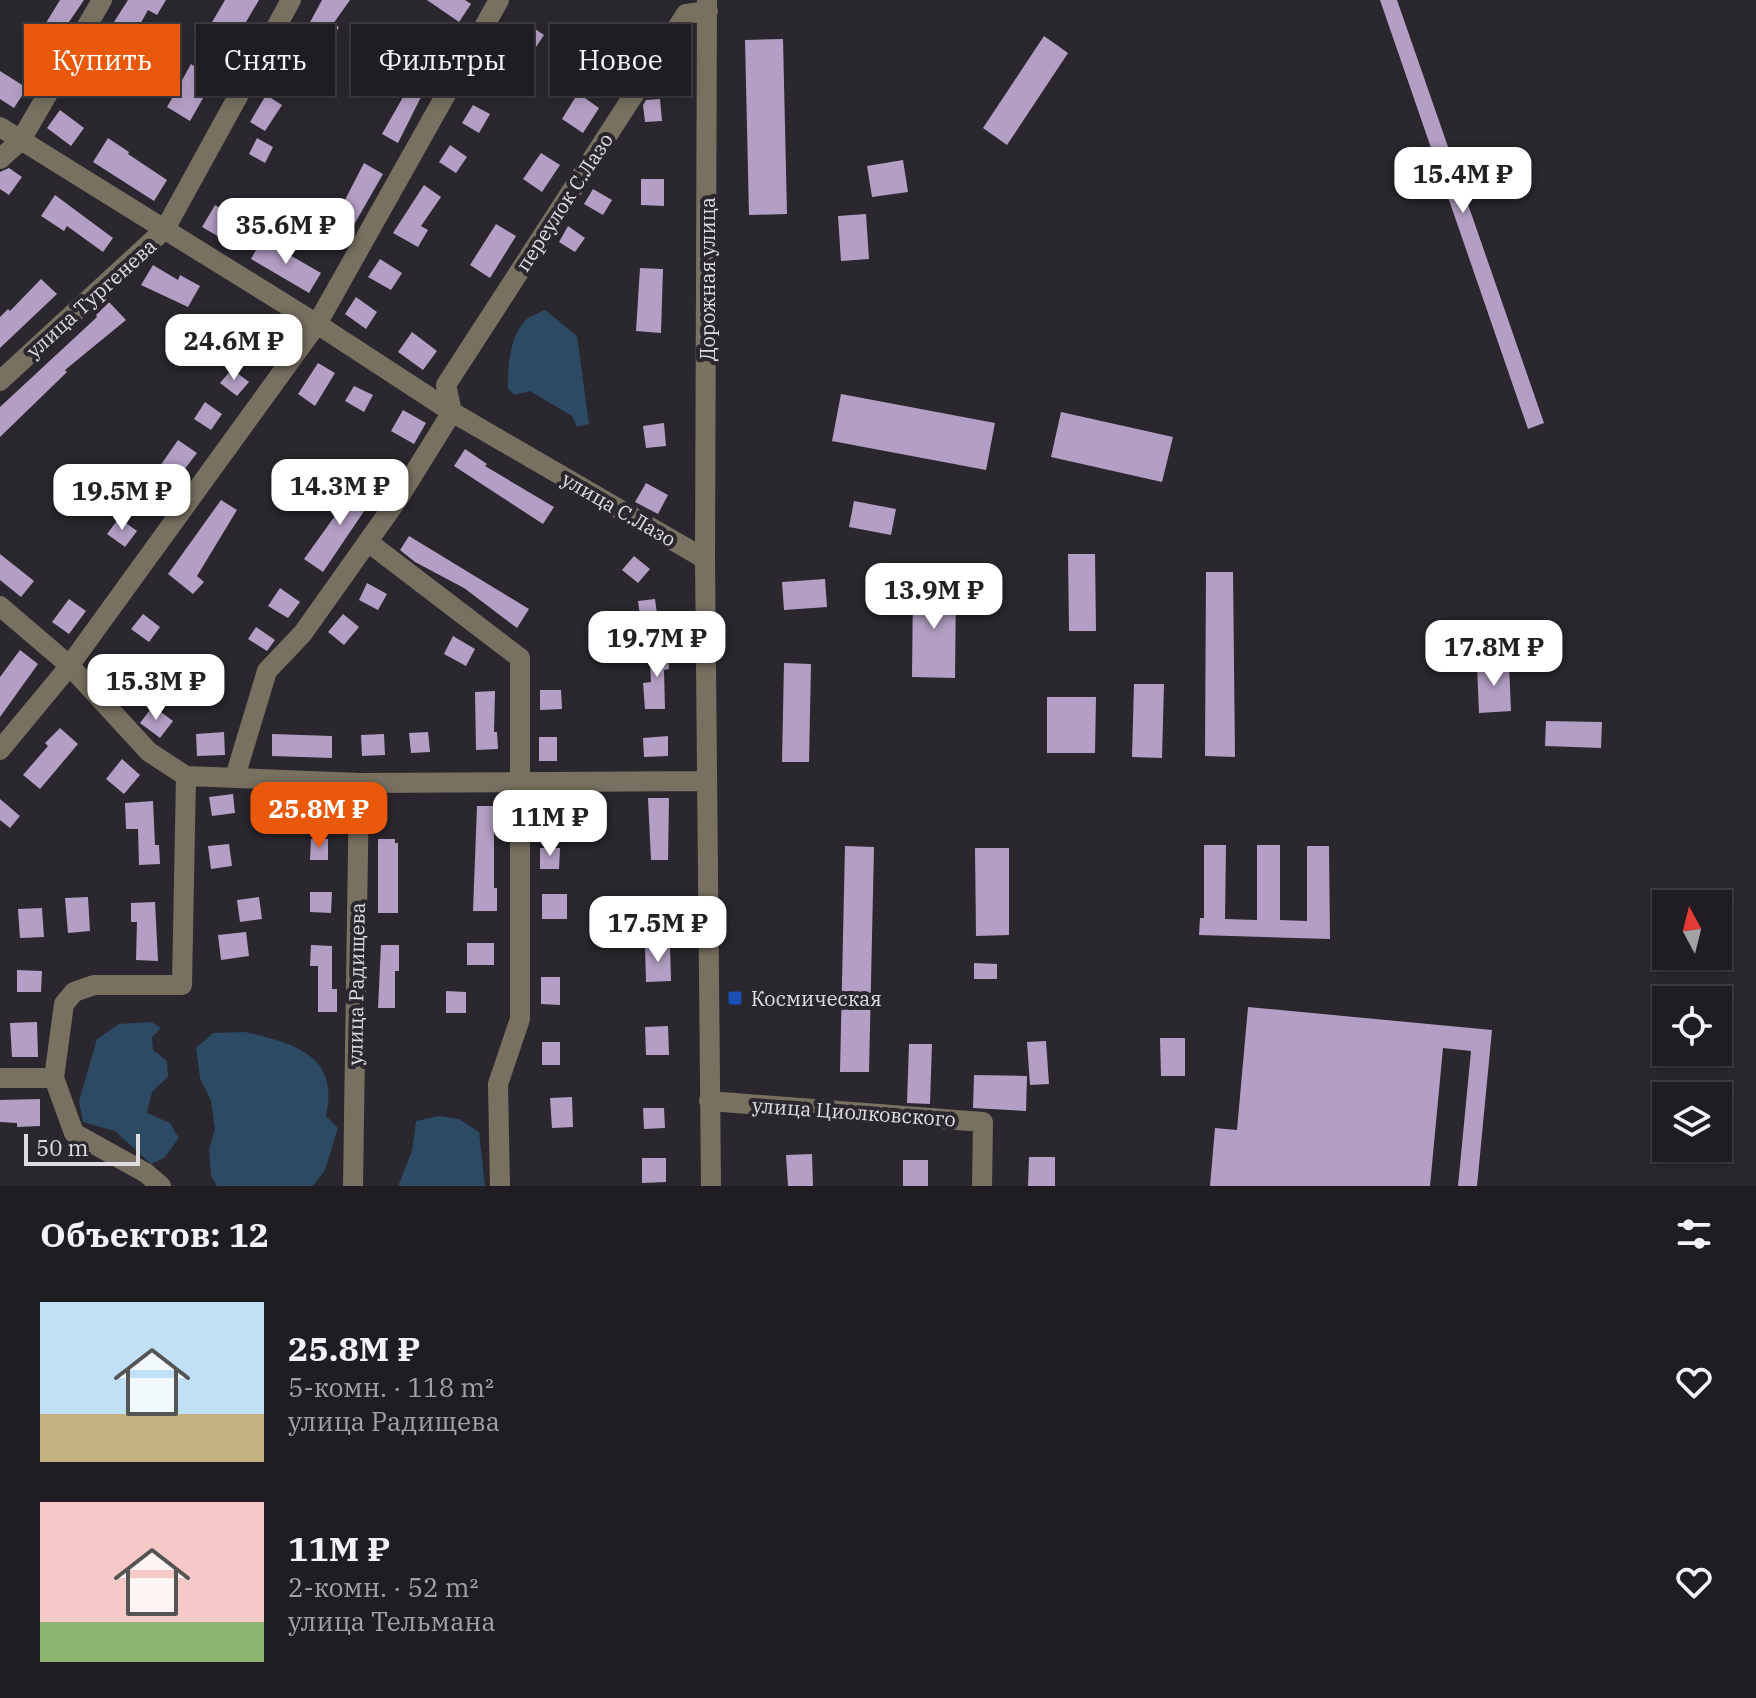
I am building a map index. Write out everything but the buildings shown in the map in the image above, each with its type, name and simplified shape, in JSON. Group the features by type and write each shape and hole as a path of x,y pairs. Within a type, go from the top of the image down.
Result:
{"street":[{"path":"0,159 21,140 102,0"},
{"name":"улица Тургенева","path":"0,381 165,229 291,0"},
{"path":"0,750 69,665 317,324 499,0"},
{"name":"переулок С.Лазо","path":"452,412 446,385 686,14 708,5"},
{"name":"Дорожная улица","path":"705,559 708,5"},
{"name":"улица С.Лазо","path":"0,127 317,324 452,412 705,559"},
{"path":"235,777 267,671 303,633 368,542 452,412"},
{"path":"368,542 520,658 520,1019 498,1084 500,1186"},
{"path":"705,559 711,1186"},
{"path":"0,606 69,665 149,752 186,776 359,783 707,781"},
{"path":"161,1186 146,1173 74,1133 54,1078 64,1004 74,992 94,985 182,985 186,776"},
{"name":"улица Радищева","path":"353,1186 359,783"},
{"path":"0,1078 54,1078"},
{"name":"улица Циолковского","path":"709,1101 983,1122 982,1186"}],"water":[{"path":"545,310 577,336 589,424 577,427 572,416 530,391 515,395 508,389 509,362 517,333 529,318"},
{"path":"152,1022 161,1028 152,1037 153,1050 167,1061 168,1077 152,1092 147,1113 170,1123 179,1138 164,1158 151,1164 115,1131 83,1122 79,1101 97,1039 119,1024"},
{"path":"245,1032 280,1041 309,1055 326,1079 329,1095 326,1116 338,1128 325,1170 313,1186 217,1186 211,1176 209,1149 215,1129 211,1101 200,1078 196,1048 213,1033"},
{"path":"439,1116 459,1119 479,1132 485,1186 398,1186 412,1151 416,1121"}],"place":[{"name":"Космическая","path":"735,998"}]}
